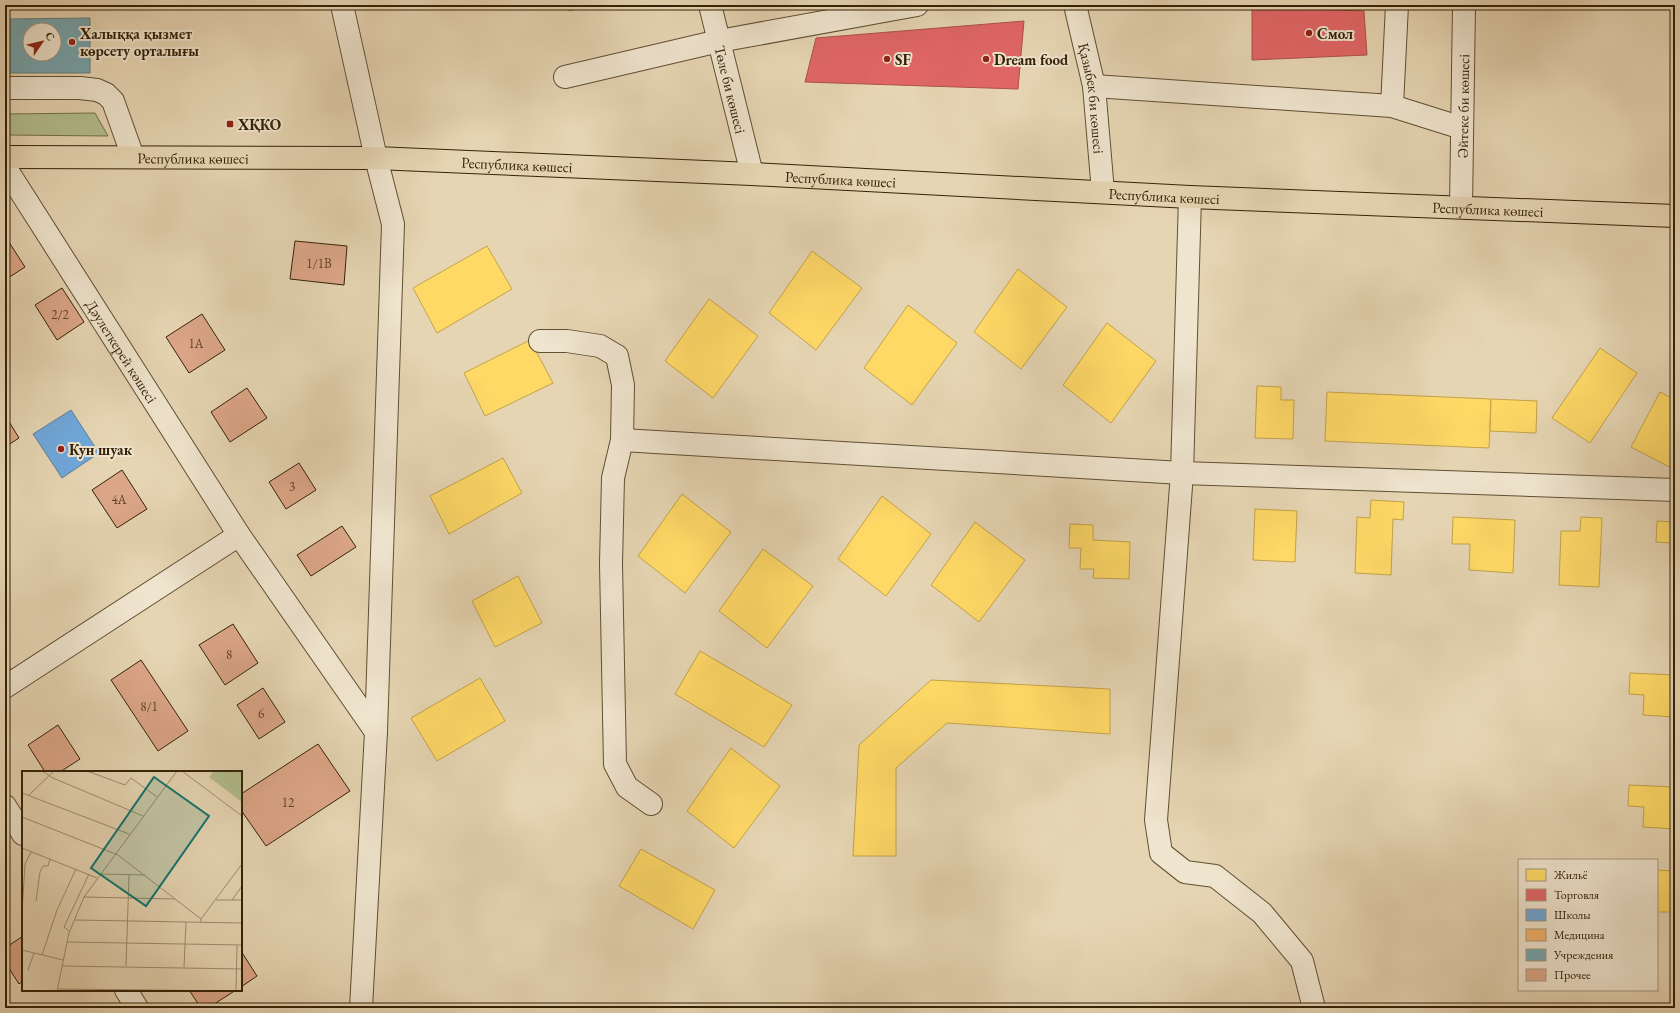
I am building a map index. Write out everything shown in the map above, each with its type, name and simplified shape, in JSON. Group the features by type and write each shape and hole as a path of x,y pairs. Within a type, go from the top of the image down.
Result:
{"main road":[{"name":"Республика көшесі","path":"5,157 376,158 752,174 1190,197 1675,216"}],"street":[{"path":"342,5 376,158 393,224 376,732 362,1008"},
{"name":"Төле би көшесі","path":"710,5 752,174"},
{"path":"565,77 719,41 917,5"},
{"name":"Қазыбек би көшесі","path":"1075,5 1094,86 1103,192"},
{"path":"1392,106 1397,5"},
{"name":"Әйтеке би көшесі","path":"1461,207 1464,5"},
{"path":"1094,86 1392,106 1462,128"},
{"path":"5,88 80,88 97,90 106,94 113,101 133,157"},
{"name":"Дәулеткерей көшесі","path":"5,167 239,535 376,732"},
{"path":"1190,197 1182,473 1156,820 1161,853 1184,872 1215,876 1262,913 1302,961 1314,1008"},
{"path":"540,341 567,341 600,346 616,356 623,385 622,440 613,478 611,564 615,764 627,787 651,804"},
{"path":"622,440 1182,473 1675,490"},
{"path":"5,687 239,535"},
{"path":"5,806 22,832"},
{"path":"127,991 137,1008"}],"green space":[{"path":"95,113 108,136 5,135 5,114"}],"building: Жильё":[{"path":"487,246 512,289 437,333 413,288"},
{"path":"812,251 862,288 816,350 769,313"},
{"path":"1018,269 1067,307 1021,369 974,332"},
{"path":"709,299 758,336 713,398 665,361"},
{"path":"908,305 957,343 912,405 864,368"},
{"path":"1107,323 1156,361 1111,423 1063,385"},
{"path":"530,340 553,383 485,416 464,373"},
{"path":"1600,348 1637,373 1590,443 1552,418"},
{"path":"1257,386 1281,387 1281,400 1294,400 1293,439 1255,438"},
{"path":"1327,392 1491,399 1489,448 1325,441"},
{"path":"1660,392 1675,400 1675,470 1631,447"},
{"path":"1491,399 1537,401 1536,433 1490,431"},
{"path":"503,458 522,493 449,534 430,496"},
{"path":"682,494 731,532 685,593 638,556"},
{"path":"882,496 931,534 886,596 838,559"},
{"path":"1371,500 1404,502 1403,520 1393,519 1391,575 1355,573 1357,517 1370,518"},
{"path":"1255,509 1297,511 1295,562 1253,560"},
{"path":"1453,517 1515,520 1513,573 1469,570 1470,544 1452,544"},
{"path":"1581,517 1602,518 1599,587 1559,585 1561,531 1580,531"},
{"path":"1657,521 1675,522 1675,564 1670,563 1671,543 1656,542"},
{"path":"975,522 1025,560 979,622 931,585"},
{"path":"1070,524 1093,525 1093,540 1130,542 1129,579 1093,578 1094,569 1080,569 1081,548 1069,548"},
{"path":"763,549 813,586 767,648 719,611"},
{"path":"518,576 542,623 495,647 472,601"},
{"path":"700,651 792,705 764,747 675,694"},
{"path":"1630,673 1675,675 1675,717 1643,715 1644,695 1629,694"},
{"path":"480,678 505,721 437,761 411,718"},
{"path":"931,680 1110,689 1110,734 947,723 896,768 896,856 853,856 859,745"},
{"path":"731,748 780,786 734,848 687,811"},
{"path":"1629,785 1675,787 1675,829 1643,827 1644,807 1628,806"},
{"path":"641,849 715,890 693,929 619,886"},
{"path":"1658,870 1673,871 1672,912 1658,912"}],"building: Торговля":[{"name":"Смол","path":"1252,7 1364,11 1367,55 1252,60"},
{"path":"1024,21 1018,89 805,82 816,38"}],"building: Школы":[{"path":"71,410 99,453 62,478 33,434"}],"building: Медицина":[{"path":"568,5 592,5 569,11"}],"building: Учреждения":[{"name":"Халыққа қызмет көрсету орталығы","path":"90,18 90,73 5,73 5,19"}],"building: Прочее":[{"path":"5,236 25,267 5,280"},
{"path":"295,241 347,246 344,285 290,279"},
{"path":"62,288 84,322 57,340 35,305"},
{"path":"202,314 225,350 189,373 166,337"},
{"path":"247,388 267,418 230,442 211,412"},
{"path":"5,415 19,438 5,447"},
{"path":"299,463 316,490 286,509 269,482"},
{"path":"122,470 147,509 117,528 92,490"},
{"path":"342,526 356,547 311,576 297,555"},
{"path":"233,624 258,663 225,685 199,645"},
{"path":"141,660 188,731 158,751 111,680"},
{"path":"263,688 285,722 259,739 237,705"},
{"path":"58,725 80,759 62,771 44,771 28,745"},
{"path":"318,744 350,791 266,846 242,811 242,793"},
{"path":"22,937 22,982 19,984 5,962 5,948"},
{"path":"242,953 257,976 242,986"},
{"path":"190,991 234,991 208,1008 201,1008"}],"place":[{"name":"Смол","path":"1309,33"},
{"name":"Халыққа қызмет көрсету орталығы","path":"72,42"},
{"name":"SF","path":"887,59"},
{"name":"Dream food","path":"986,59"},
{"name":"ХҚКО","path":"230,124"},
{"name":"Кун шуак","path":"61,449"}]}
